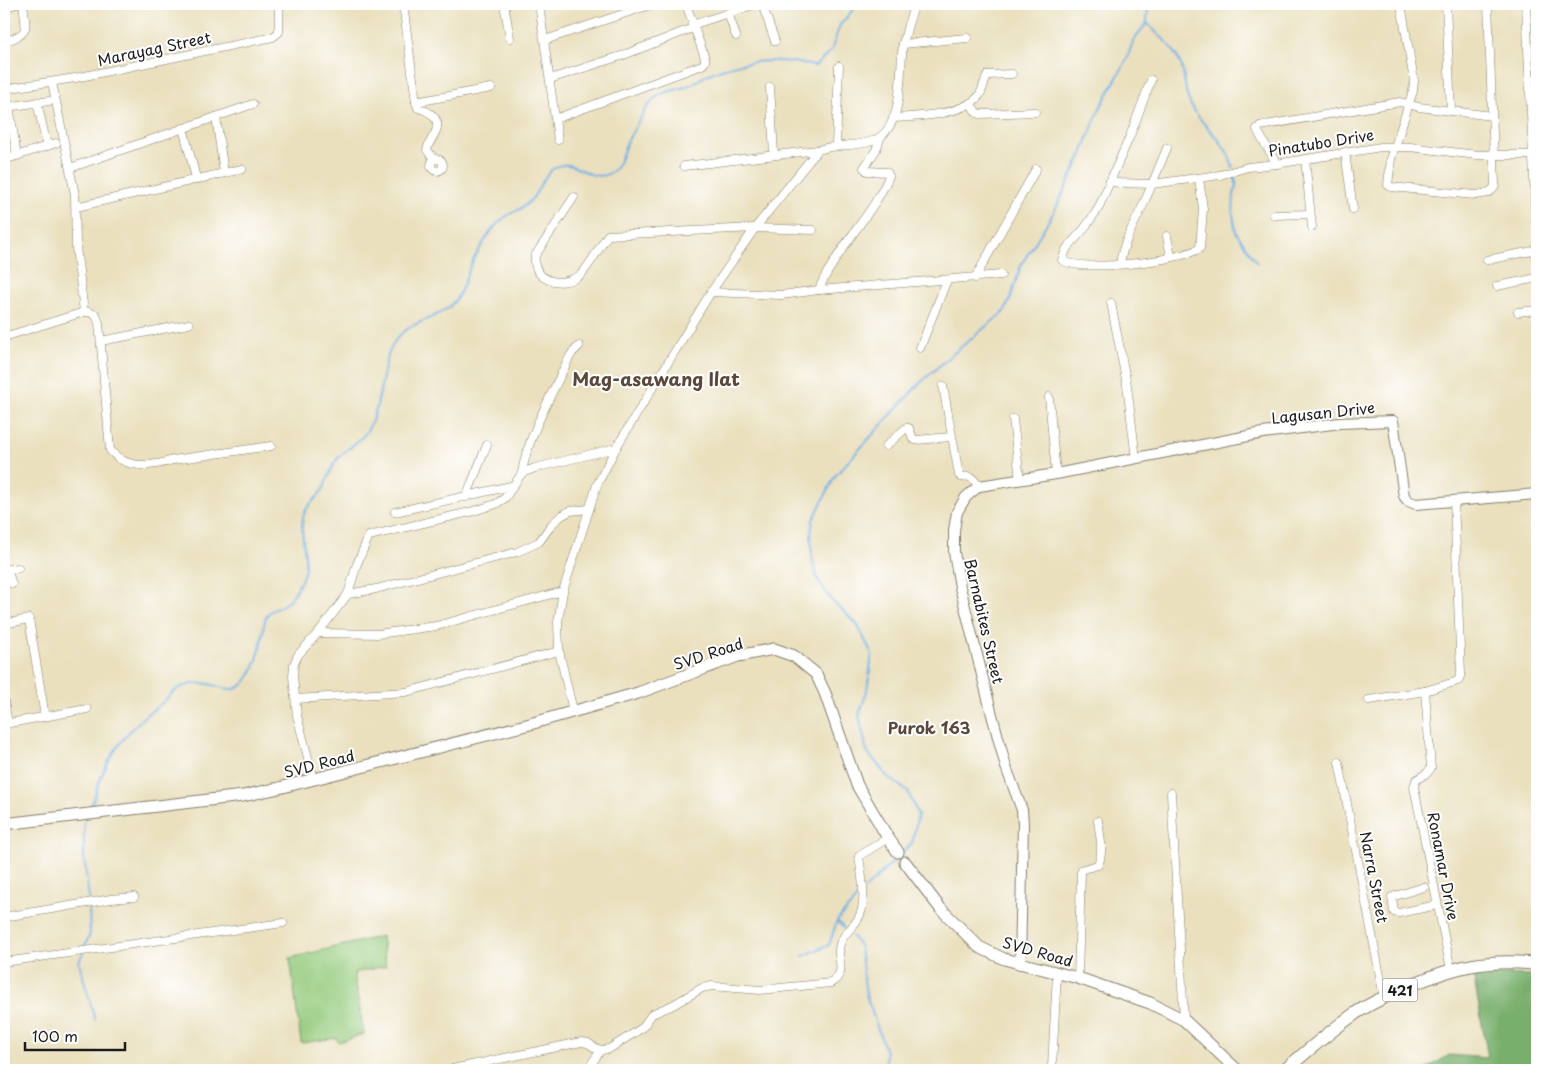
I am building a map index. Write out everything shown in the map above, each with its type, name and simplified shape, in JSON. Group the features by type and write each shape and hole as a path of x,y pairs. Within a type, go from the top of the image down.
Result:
{"main road":[{"name":"SVD Road","path":"4,824 243,796 314,780 638,693 738,656 774,649 794,656 816,674 825,693 857,785 888,838 940,908 979,947 996,956 1020,964 1078,978 1150,1003 1184,1020 1237,1070"},
{"name":"421","path":"1284,1070 1354,1014 1384,997 1451,970 1484,963 1517,962 1537,964"}],"street":[{"path":"4,8 16,4"},
{"path":"4,42 20,37 25,32 23,4"},
{"name":"Marayag Street","path":"4,89 52,82 273,37 279,32 279,4"},
{"path":"403,4 416,102 418,108 432,114 436,120 436,130 430,140 428,150 434,160"},
{"path":"504,4 510,38"},
{"path":"539,4 558,140"},
{"path":"545,40 653,4"},
{"path":"555,119 702,65 705,62 705,58 686,4"},
{"path":"550,79 621,56 746,5 756,4"},
{"path":"762,4 775,41"},
{"path":"819,290 821,282 846,242 865,219 890,176 887,172 867,171 864,168 893,118 901,85 903,44 915,4"},
{"path":"1400,4 1414,81 1391,160 1388,185 1391,187 1460,195 1488,194 1493,191 1495,186 1488,4"},
{"path":"1446,4 1451,111"},
{"path":"1526,4 1536,155 1536,223"},
{"path":"728,13 736,36"},
{"path":"903,44 967,38"},
{"path":"836,146 839,66"},
{"path":"893,118 948,111 970,103 979,95 988,74 1012,74"},
{"path":"1151,80 1130,136 1092,219 1067,248 1062,260 1077,264 1120,264 1171,258 1200,248 1203,209 1199,178"},
{"path":"52,82 76,207 76,247 84,312"},
{"path":"770,87 774,155"},
{"path":"416,102 491,88"},
{"path":"17,156 6,107 49,101"},
{"path":"37,102 47,146"},
{"path":"970,103 977,113 980,114 1035,112"},
{"path":"1276,164 1272,154 1260,138 1257,129 1260,126 1391,103 1492,116"},
{"path":"70,168 253,104"},
{"path":"216,117 224,173"},
{"path":"183,128 196,178"},
{"path":"684,166 818,150 869,141 881,136"},
{"path":"4,160 56,143"},
{"name":"Pinatubo Drive","path":"1110,181 1152,184 1199,178 1248,167 1395,146 1494,156 1536,155"},
{"path":"1120,264 1121,253 1127,238 1167,148"},
{"path":"573,711 559,651 558,622 563,590 597,485 616,448 711,292 755,228 818,150"},
{"path":"1345,152 1353,209"},
{"path":"1305,159 1312,227"},
{"path":"76,207 242,169"},
{"path":"975,278 1036,169"},
{"path":"574,197 535,256 536,270 543,279 554,282 567,281 580,276 608,235 755,228 813,230"},
{"path":"1274,215 1310,214"},
{"path":"1167,236 1171,258"},
{"path":"1487,260 1537,250"},
{"path":"711,292 781,295 819,290 1001,275"},
{"path":"1497,286 1537,278"},
{"path":"920,348 947,280"},
{"path":"943,386 959,475 961,477 973,477 979,486 1136,459 1127,385 1111,302"},
{"path":"1518,312 1537,310"},
{"path":"4,337 84,312 96,314 101,341 110,450 117,459 140,466 159,465 173,460 272,446"},
{"path":"101,341 189,324"},
{"path":"522,473 523,462 545,410 568,360 579,346"},
{"path":"1049,397 1056,474"},
{"path":"1013,419 1020,480"},
{"name":"Lagusan Drive","path":"1136,459 1263,433 1393,420 1404,496 1408,502 1416,504 1537,494"},
{"path":"886,446 906,428 908,428 913,439 916,440 951,437"},
{"path":"466,497 487,445"},
{"path":"314,780 297,716 293,676 294,664 298,655 318,633 348,594 357,564 369,536 496,504 505,498 511,486 522,473 616,448"},
{"path":"394,512 511,486"},
{"name":"Barnabites Street","path":"979,486 966,497 957,512 954,530 954,552 960,587 990,710 1006,767 1022,810 1024,837 1020,964"},
{"path":"1368,700 1425,691 1458,682 1461,674 1454,500"},
{"path":"348,594 376,589 517,552 539,542 552,524 561,516 570,512 589,509"},
{"path":"12,584 6,569 18,568"},
{"path":"318,633 378,634 436,626 563,590"},
{"path":"4,624 30,619 45,717"},
{"path":"296,699 406,692 559,651"},
{"name":"Ronamar Drive","path":"1425,691 1431,768 1416,780 1414,787 1451,970"},
{"path":"4,701 6,724 87,709"},
{"name":"Narra Street","path":"1339,762 1384,997"},
{"path":"1171,793 1184,1020"},
{"path":"1078,978 1081,872 1084,869 1098,865 1100,862 1101,841 1098,821"},
{"path":"448,1070 581,1042 588,1043 601,1050 609,1049 642,1028 652,1014 702,988 712,986 760,990 831,983 838,978 841,972 839,947 841,940 860,916 862,908 860,856 888,838"},
{"path":"1424,887 1392,897 1394,912 1398,913 1437,905"},
{"path":"4,917 111,899 134,898"},
{"path":"4,962 283,923"},
{"path":"1052,1067 1056,972"},
{"path":"586,1070 601,1050"}],"green space":[{"path":"382,936 386,966 354,973 364,1034 338,1042 337,1038 301,1043 290,958"},
{"path":"1473,974 1537,975 1537,1070 1425,1070 1449,1055 1488,1058"}],"waterway":[{"path":"90,808 102,775 119,745 136,724 174,691 180,687 193,684 208,684 235,689 240,687 249,677 257,658 267,615 289,600 297,589 304,573 305,558 302,521 305,511 322,491 332,467 338,459 367,431 376,408 386,362 395,341 406,330 443,312 454,302 476,255 496,226 504,218 527,204 549,172 561,165 575,167 597,176 613,171 618,165 628,140 646,109 659,96 688,86 711,73 737,65 775,61 815,66 831,51 840,25 858,4"},
{"path":"902,853 912,843 918,815 908,792 887,776 867,752 859,715 867,691 872,654 857,624 831,600 817,578 812,557 811,534 813,520 835,476 919,384 1004,312 1010,300 1021,265 1054,212 1081,156 1099,110 1126,61 1134,39 1147,23 1148,4"},
{"path":"1148,24 1167,43 1178,58 1191,106 1222,144 1233,168"},
{"path":"1234,173 1237,187 1234,194 1233,215 1236,232 1257,263"},
{"path":"84,822 84,855 89,899"},
{"path":"865,889 899,856"},
{"path":"803,956 829,945 837,921 858,897"},
{"path":"84,948 90,934 89,904"},
{"path":"837,921 844,928"},
{"path":"852,936 860,947 866,995 886,1052 885,1070"},
{"path":"83,953 79,962 95,1020"}],"district":[{"name":"Mag-asawang Ilat","path":"656,378"},
{"name":"Purok 163","path":"929,727"}]}
